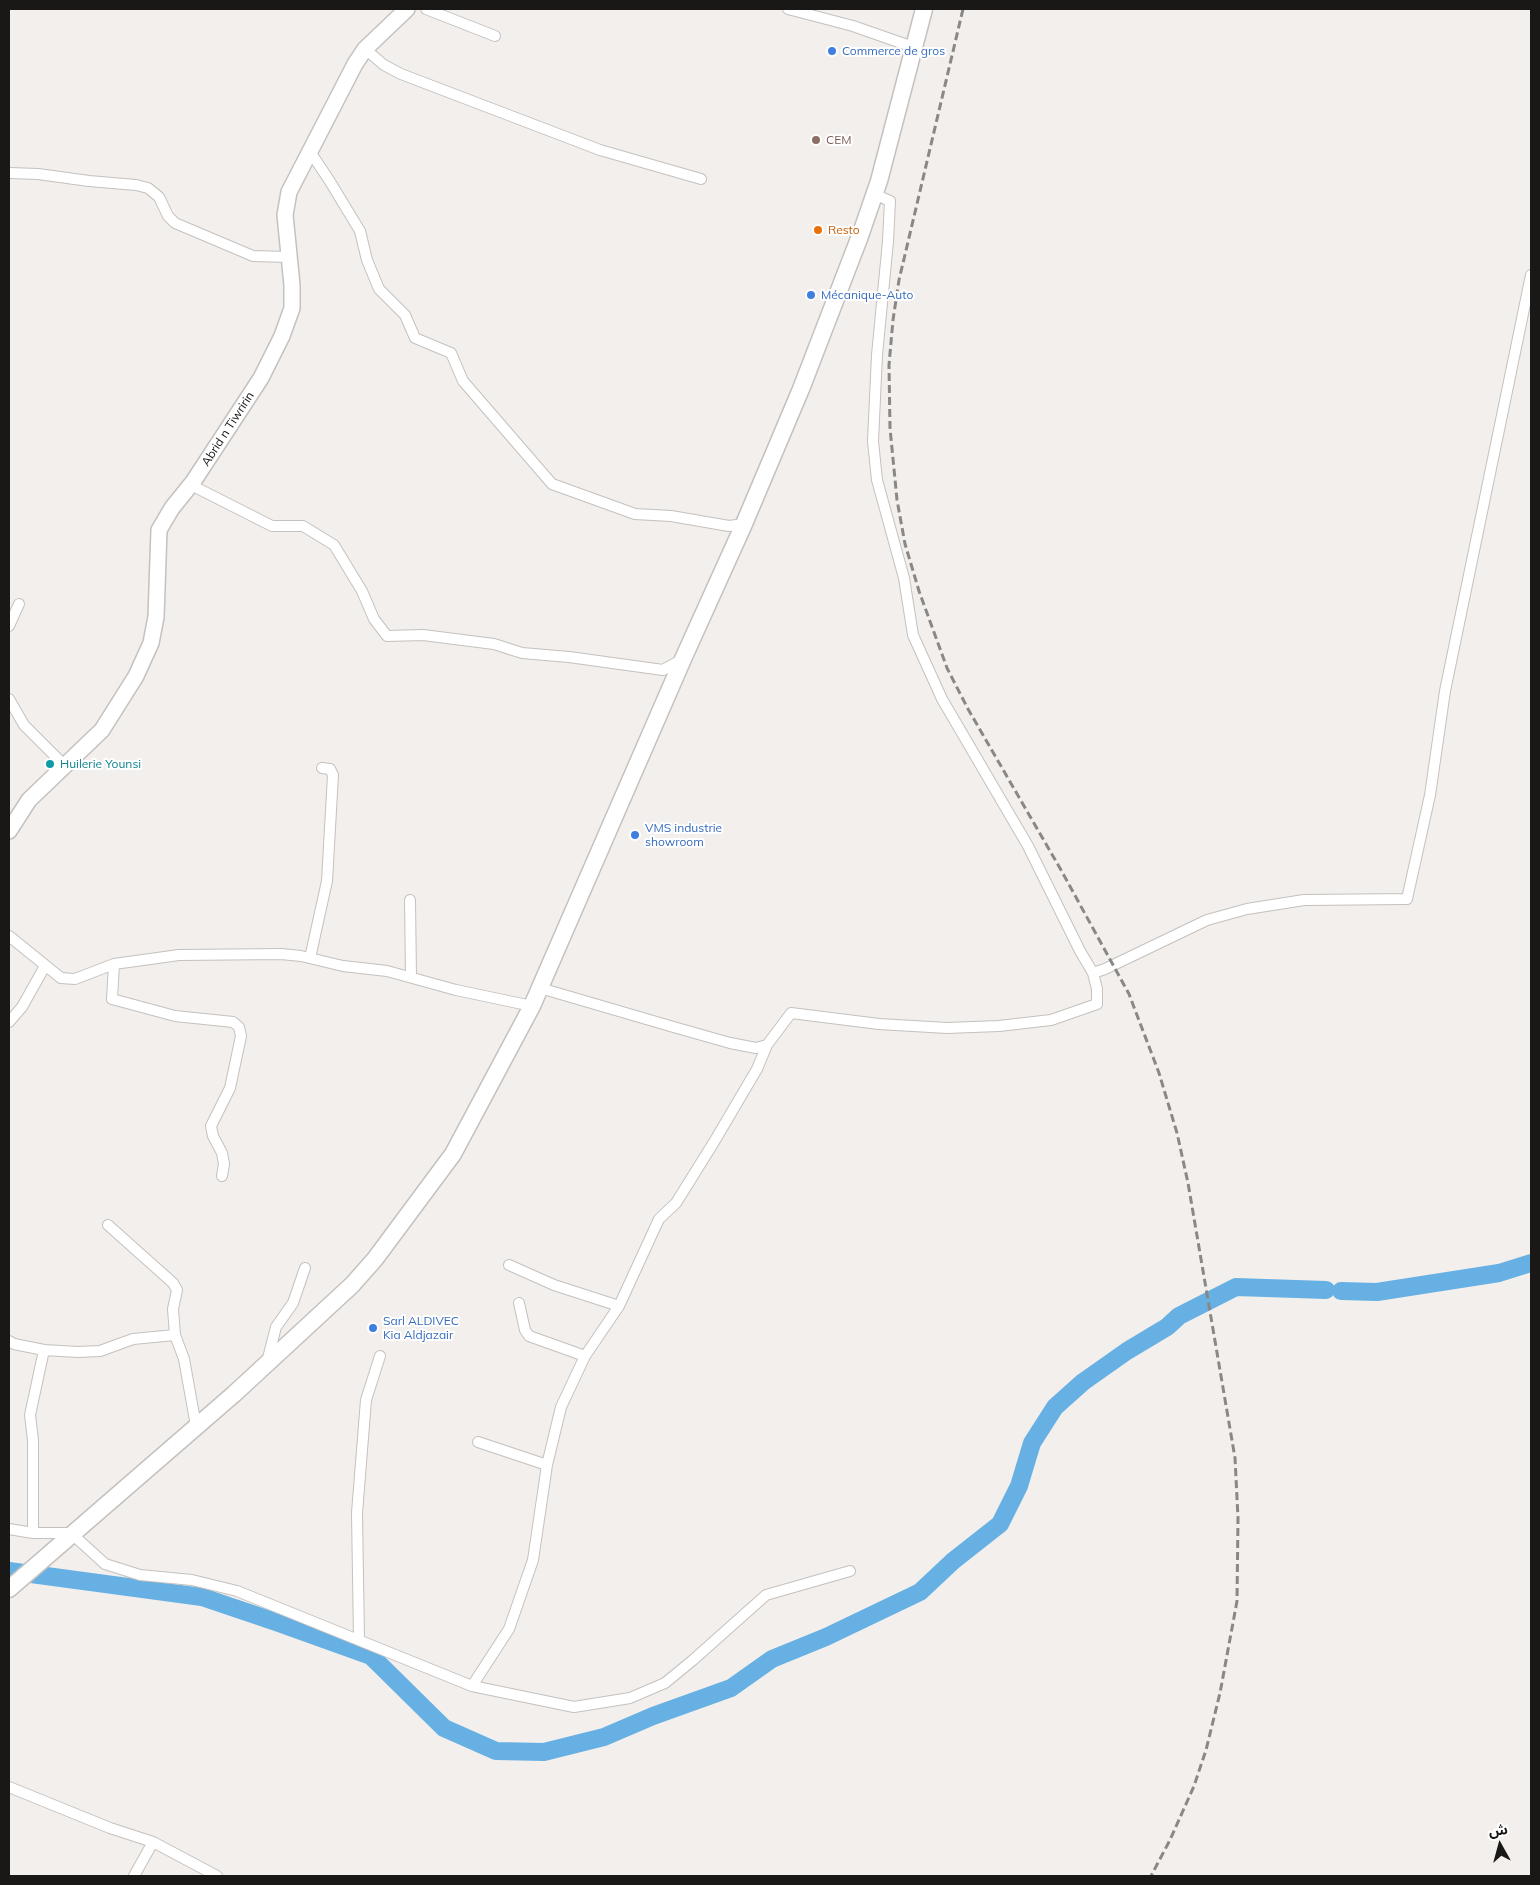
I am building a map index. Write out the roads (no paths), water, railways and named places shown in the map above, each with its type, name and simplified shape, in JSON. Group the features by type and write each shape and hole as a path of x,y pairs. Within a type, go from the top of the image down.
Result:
{"main road":[{"path":"13,1585 196,1426 352,1285 375,1260 453,1154 532,1006 744,524 801,389 860,236 874,194 924,9"}],"street":[{"name":"Abrid n Tiwririn","path":"9,831 29,800 102,730 136,676 151,643 156,617 159,530 261,378 282,336 292,308 292,285 285,215 289,192 355,64 365,49 407,9"},
{"path":"426,9 494,36"},
{"path":"788,9 853,26 913,48"},
{"path":"365,49 384,65 401,74 600,150 701,179"},
{"path":"309,150 330,180 360,232 367,260 379,289 405,315 416,338 451,353 463,381 552,484 635,514 671,516 729,526 744,524"},
{"path":"9,173 38,174 136,184 148,188 159,198 168,216 175,223 253,256 289,256"},
{"path":"472,1686 509,1629 534,1560 547,1465 561,1407 584,1356 619,1306 659,1219 676,1203 714,1142 756,1068 767,1044 791,1013 879,1024 947,1028 999,1026 1051,1020 1096,1004 1097,989 1093,972 1080,951 1028,846 942,699 913,635 904,578 877,480 873,441 877,355 890,201 874,194"},
{"path":"1093,972 1105,969 1207,920 1247,909 1304,900 1407,899 1430,795 1445,691 1531,275"},
{"path":"193,482 197,488 272,526 303,526 334,544 362,591 374,618 387,636 423,635 494,644 522,653 570,657 663,670 683,659"},
{"path":"9,626 19,604"},
{"path":"9,698 24,725 64,765"},
{"path":"310,958 327,881 333,775 330,769 322,768"},
{"path":"410,900 411,977"},
{"path":"9,936 61,978 75,979 114,964 179,955 281,954 310,958 343,966 387,971 456,990 532,1006"},
{"path":"114,964 112,999 175,1016 233,1022 239,1027 241,1036 230,1088 211,1126 213,1136 222,1153 224,1164 222,1176"},
{"path":"9,1022 22,1007 45,966"},
{"path":"540,988 730,1044 756,1048 767,1044"},
{"path":"108,1224 173,1283 177,1290 173,1309 175,1335 184,1359 196,1426"},
{"path":"509,1265 554,1285 619,1306"},
{"path":"266,1363 276,1327 293,1303 306,1268"},
{"path":"519,1303 525,1330 529,1336 584,1356"},
{"path":"9,1341 14,1344 44,1350 78,1352 100,1351 132,1339 175,1335"},
{"path":"33,1533 30,1416 44,1350"},
{"path":"359,1639 357,1513 366,1400 380,1356"},
{"path":"478,1442 547,1465"},
{"path":"9,1529 33,1533 71,1534 105,1564 140,1575 192,1580 237,1591 472,1686 574,1707 630,1698 665,1683 766,1595 850,1572"},
{"path":"9,1787 110,1828 153,1842 217,1876"},
{"path":"134,1876 153,1842"}],"waterway":[{"path":"1341,1291 1377,1292 1499,1273 1531,1263"},
{"path":"9,1571 202,1597 276,1622 371,1656 444,1728 496,1751 544,1752 604,1737 653,1716 731,1688 772,1659 826,1637 920,1592 953,1561 1000,1524 1019,1486 1032,1443 1055,1407 1083,1382 1127,1351 1167,1327 1179,1316 1236,1287 1326,1290"}],"railway":[{"path":"963,9 899,280 893,320 889,365 890,428 897,500 905,544 919,591 947,668 968,709 1061,870 1129,994 1159,1073 1177,1133 1188,1183 1235,1458 1238,1518 1237,1601 1220,1693 1206,1750 1194,1786 1170,1840 1151,1876"}],"place":[{"name":"Commerce de gros","path":"832,51"},
{"name":"CEM","path":"816,140"},
{"name":"Resto","path":"818,230"},
{"name":"Mécanique-Auto","path":"811,295"},
{"name":"Huilerie Younsi","path":"50,764"},
{"name":"VMS industrie showroom","path":"635,835"},
{"name":"Sarl ALDIVEC Kia Aldjazair","path":"373,1328"}]}
